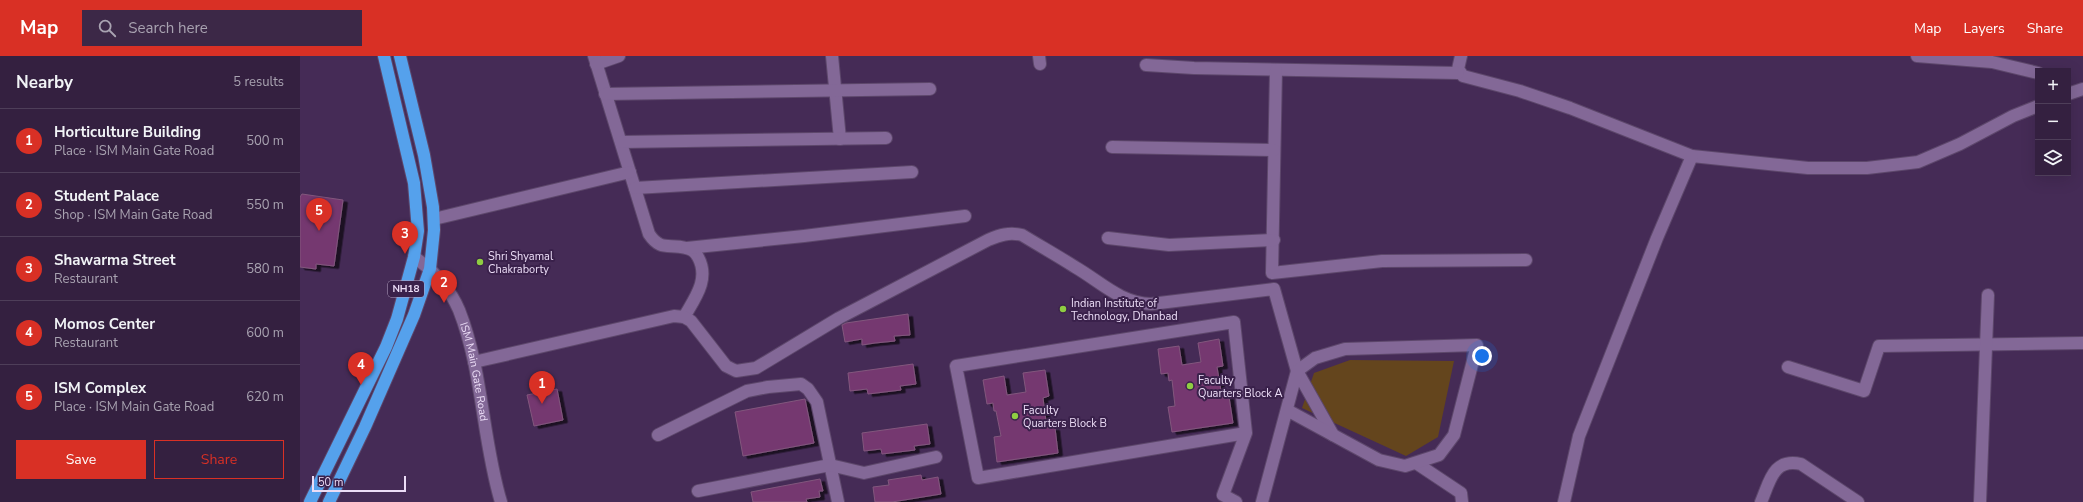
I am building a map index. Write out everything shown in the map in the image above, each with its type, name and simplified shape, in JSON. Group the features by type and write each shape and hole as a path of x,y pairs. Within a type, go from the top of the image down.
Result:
{"highway":[{"name":"NH18","path":"310,502 386,347 399,313 414,257 418,231 414,183 384,56"},
{"name":"NH18","path":"329,502 365,427 414,314 430,269 434,219 424,155 400,56"}],"street":[{"path":"619,56 595,60 649,234 654,242 664,247 687,248 804,236 965,216"},
{"path":"832,56 840,139"},
{"path":"1458,73 1461,56"},
{"path":"1917,56 1992,62 2035,72"},
{"path":"1146,65 1194,62 1276,70 1458,73 1466,77 1520,91 1570,108 1692,156 1808,168 1867,168 1918,162 1960,144 2013,116 2035,107"},
{"path":"1276,70 1274,240 1272,273 1382,261 1526,260"},
{"path":"606,94 930,89"},
{"path":"621,142 886,138"},
{"path":"1112,147 1274,150"},
{"path":"1564,502 1579,436 1657,238 1692,156"},
{"path":"434,219 630,172"},
{"path":"635,188 912,172"},
{"path":"474,362 674,316 684,317 691,322 726,366 736,371 756,368 839,318 988,240 1007,233 1022,235 1077,268 1119,297 1138,304 1151,304 1274,289 1296,371 1334,435"},
{"path":"1108,238 1169,245 1274,240"},
{"path":"684,317 699,291 703,278 701,264 696,254 687,248"},
{"name":"ISM Main Gate Road","path":"414,257 430,269 450,295 458,310 474,362 486,442 500,502"},
{"path":"1980,502 1988,295"},
{"path":"1236,502 1223,495 1246,433 1234,322 956,366 978,478 1246,433"},
{"path":"1788,367 1864,391 1879,346 2083,343"},
{"path":"1262,502 1296,371 1315,358 1345,349 1477,345 1454,435 1439,455 1416,463 1406,466 1379,460 1287,410"},
{"path":"658,435 747,391 786,384 801,384 808,389 817,402 838,502"},
{"path":"698,491 830,465 864,473 936,457"},
{"path":"1761,502 1777,468 1783,464 1792,462 1801,464 1858,502"},
{"path":"1416,463 1460,492 1462,502"}],"shaded area":[{"path":"1350,360 1454,361 1438,437 1406,456 1302,408 1314,373"}],"building":[{"path":"302,194 343,200 334,266 316,264 316,269 300,267 300,197"},
{"path":"908,314 910,335 894,336 895,341 862,345 862,339 845,342 842,325 846,323"},
{"name":"Faculty Quarters Block A","path":"1219,339 1223,366 1217,367 1221,391 1223,398 1229,397 1233,423 1172,432 1168,407 1175,406 1172,380 1169,381 1168,373 1161,374 1158,349 1179,346 1182,365 1201,362 1198,343"},
{"path":"913,364 916,384 900,386 901,390 868,394 867,389 850,391 848,373"},
{"name":"Faculty Quarters Block B","path":"1045,370 1049,396 1043,398 1046,421 1048,428 1055,428 1058,453 997,462 994,437 1001,436 993,403 987,404 983,380 1004,376 1007,395 1026,392 1023,373"},
{"path":"557,389 563,420 534,426 527,395"},
{"path":"805,399 814,443 743,456 735,412"},
{"path":"927,424 930,444 914,446 915,450 882,454 881,449 864,451 862,433"},
{"path":"921,475 922,480 938,477 941,494 892,502 875,502 873,487 889,485 888,480"},
{"path":"820,479 823,491 819,491 820,497 806,499 807,502 753,502 751,492"}],"place":[{"name":"ISM Complex","path":"319,231"},
{"name":"Shawarma Street","path":"405,254"},
{"name":"Shri Shyamal Chakraborty","path":"480,262"},
{"name":"Student Palace","path":"444,303"},
{"name":"Indian Institute of Technology, Dhanbad","path":"1063,309"},
{"name":"Momos Center","path":"361,385"},
{"name":"Faculty Quarters Block A","path":"1190,386"},
{"name":"Horticulture Building","path":"542,404"},
{"name":"Faculty Quarters Block B","path":"1015,416"}]}
